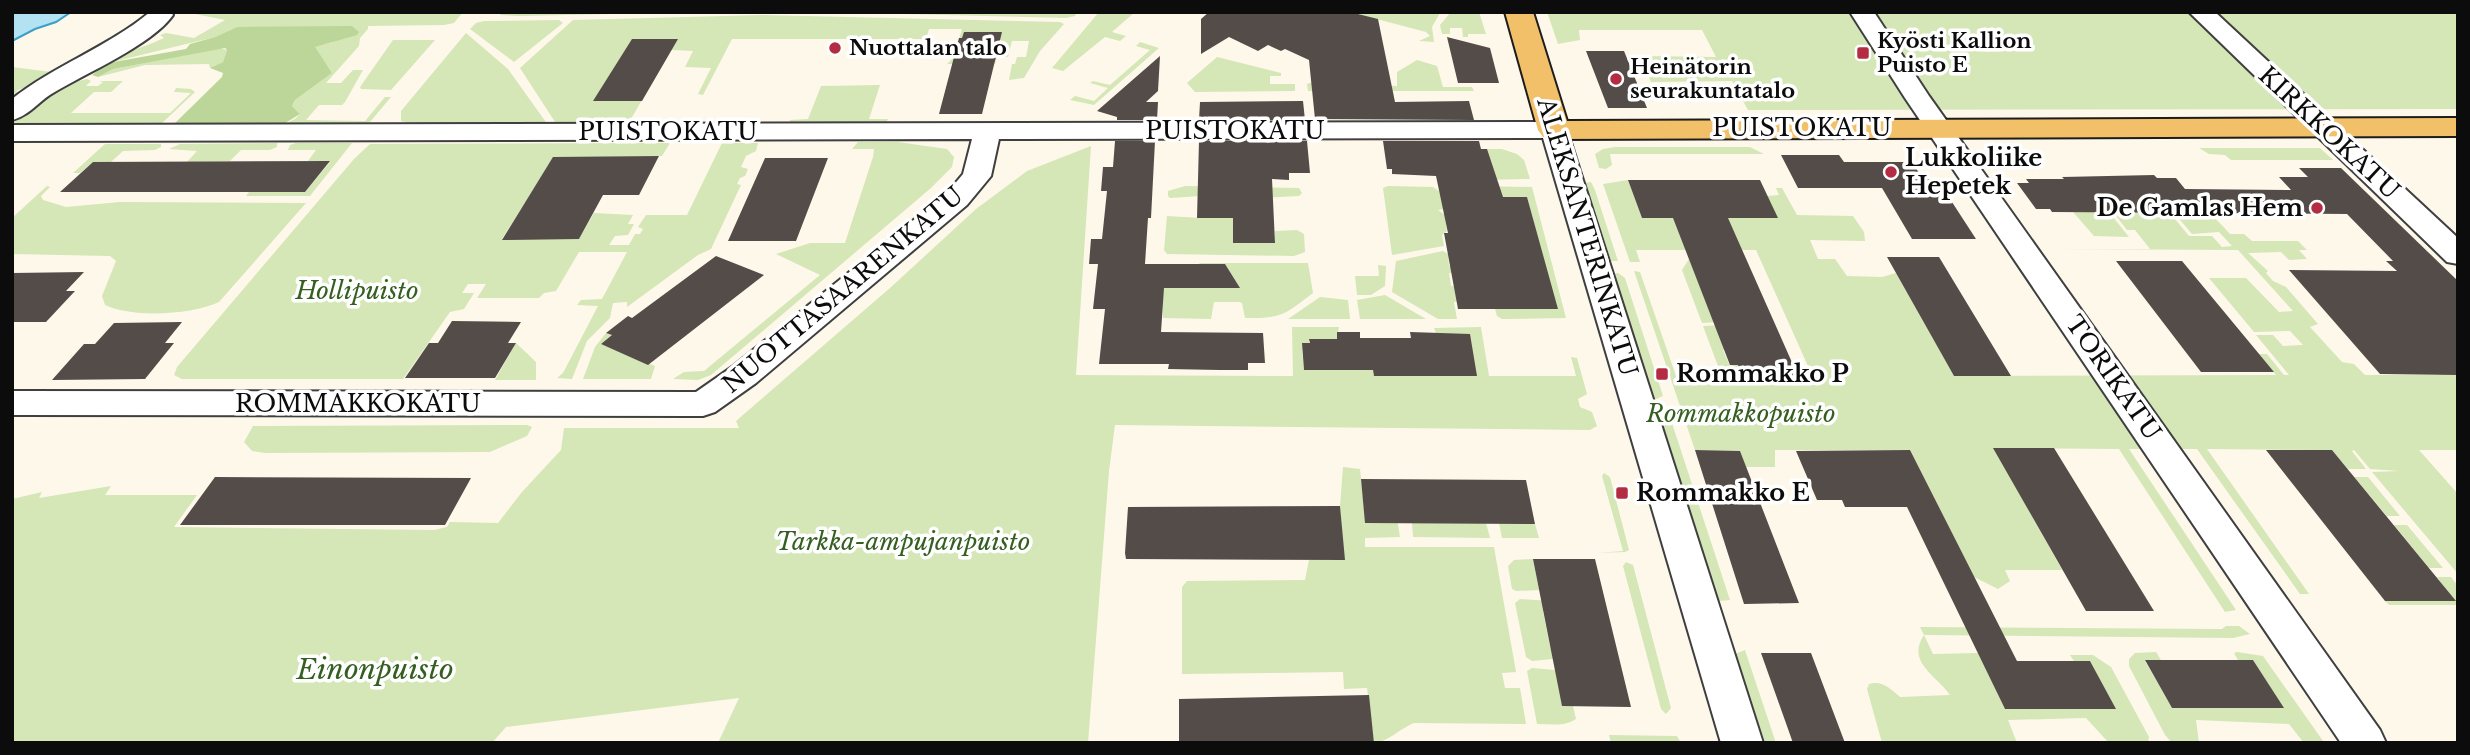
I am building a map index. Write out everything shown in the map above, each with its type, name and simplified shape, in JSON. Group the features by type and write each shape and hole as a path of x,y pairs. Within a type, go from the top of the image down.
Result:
{"main road":[{"name":"ALEKSANTERINKATU","path":"1519,12 1554,130"},
{"name":"PUISTOKATU","path":"1554,130 2458,127"}],"street":[{"name":"TORIKATU","path":"1862,12 2365,743"},
{"name":"KIRKKOKATU","path":"2201,12 2458,254"},
{"path":"12,112 49,83 141,32 161,15"},
{"name":"PUISTOKATU","path":"12,133 1554,130"},
{"name":"ALEKSANTERINKATU","path":"1554,130 1742,743"},
{"name":"NUOTTASAARENKATU","path":"703,404 744,375 957,199 976,176 987,131"},
{"name":"ROMMAKKOKATU","path":"12,403 703,404"}],"green space":[{"path":"185,12 463,12 454,23 444,25 368,26 360,38 359,46 326,83 341,83 353,70 363,70 345,102 342,105 319,105 306,120 365,121 385,97 391,97 370,122 359,125 282,125 300,114 292,106 295,100 332,73 314,47 333,42 237,27 215,37 108,63 100,60 156,42 164,38 160,35 166,33 194,38 225,20"},
{"path":"502,12 708,12 520,16 500,15"},
{"path":"818,12 1077,12 1075,16 1066,18"},
{"path":"1099,12 1135,12 1112,32 1126,36 1120,41 1105,37 1063,71 1052,68"},
{"path":"1350,12 1440,13 1432,27 1434,42 1419,41 1430,36 1426,32"},
{"path":"1451,12 1479,12 1486,34 1468,34 1468,37 1463,37 1462,28 1450,28 1450,34 1442,34 1440,25"},
{"path":"1547,12 2458,12 2458,109 1748,110 1732,81 1651,82 1640,56 1716,57 1702,30 1579,30 1580,40 1558,44"},
{"path":"762,15 1064,24 1040,51 1024,78 1009,80 1012,64 1015,64 1017,57 1026,57 1029,41 1012,41 1008,57 997,57 995,64 947,64 954,57 962,29 929,29 926,39 732,39 703,95 698,94 711,68 685,67 693,51 671,50 677,39 631,119 648,120 644,126 557,125 520,68 573,20"},
{"path":"559,20 563,23 514,62 470,29 476,23 484,21"},
{"path":"352,26 359,32 357,35 315,47 332,73 295,100 292,106 300,114 282,125 172,126 222,77 223,73 210,68 223,62 227,50 225,48 113,69 98,77 92,75 108,63 186,49 190,44 237,27"},
{"path":"466,33 508,69 548,125 415,125 401,121 401,111"},
{"path":"393,40 435,40 391,90 361,89 360,87"},
{"path":"1140,42 1159,48 1094,105 1070,100 1075,96 1094,101 1108,88 1090,83 1093,81 1110,85 1150,50 1136,46"},
{"path":"219,48 227,50 223,62 210,68 209,64 145,65 98,77 113,69"},
{"path":"1217,57 1281,73 1281,76 1270,76 1270,84 1295,84 1295,91 1195,92 1187,83"},
{"path":"1417,60 1437,66 1443,87 1472,87 1474,91 1308,91 1307,84 1313,82 1397,86 1397,72"},
{"path":"12,67 51,72 40,83 16,91 21,95 12,102"},
{"path":"87,79 91,81 86,86 98,86 103,82 99,81 123,81 111,92 94,92 71,113 170,113 191,93 174,92 176,88 191,89 195,92 160,125 13,123 13,119 62,85"},
{"path":"880,85 869,119 888,119 885,125 789,124 790,120 808,119 821,86"},
{"path":"858,142 898,142 947,149 954,157 952,167 931,188 711,375 698,380 673,379 684,372 704,371 820,275 776,254 810,243 845,243 873,157 874,149 852,149"},
{"path":"277,143 277,147 270,150 241,150 230,161 187,162 197,151 169,149 180,144"},
{"path":"352,143 310,196 246,196 249,192 305,192 330,162 308,161 316,150 288,150 290,145"},
{"name":"Hollipuisto","path":"670,143 662,156 553,158 502,239 579,239 594,213 633,215 628,224 634,224 628,235 615,236 609,245 629,245 635,234 640,234 643,229 638,227 646,215 687,215 722,143 758,143 756,151 746,156 741,167 748,169 737,184 741,185 711,249 698,255 627,307 627,302 613,303 610,318 587,341 572,379 557,378 563,373 598,306 577,305 581,300 602,299 627,252 579,252 556,291 544,293 539,298 477,298 486,284 468,284 462,293 474,293 464,309 450,312 403,379 182,379 174,375 177,367 354,159 370,144"},
{"path":"105,144 161,144 161,147 155,150 123,151 111,162 93,162 80,173 73,173"},
{"name":"Tarkka-ampujanpuisto","path":"1091,146 1076,375 1293,376 1292,327 1339,327 1337,339 1309,339 1310,350 1302,350 1304,370 1373,370 1374,376 1410,376 1424,370 1426,376 1453,376 1434,328 1481,327 1489,376 1576,376 1571,357 1577,358 1587,394 1578,399 1580,407 1592,412 1597,426 1590,430 1115,425 1088,743 718,743 739,698 506,727 492,743 12,743 12,499 42,492 39,498 111,486 105,495 197,495 174,527 434,530 447,527 450,522 498,523 561,450 564,428 739,428 736,421 890,288 976,209 1027,171"},
{"path":"1615,147 1750,147 1764,154 1610,154 1612,165 1606,169 1599,168 1595,154"},
{"path":"2199,148 2320,148 2333,160 2231,160 2225,155 2209,154"},
{"path":"1487,149 1502,149 1517,154 1524,160 1530,179 1480,180"},
{"name":"Rommakkopuisto","path":"1628,180 1642,218 1777,218 1767,196 1779,195 1776,188 1782,188 1797,215 1853,216 1864,232 1865,241 1810,240 1818,259 1835,259 1847,276 1882,277 1896,273 1954,376 2276,375 2259,354 2267,354 2284,375 2289,375 2256,335 2273,335 2283,346 2303,345 2290,331 2254,332 2209,278 2246,278 2279,312 2293,311 2238,250 2055,249 2150,249 2135,230 2127,230 2113,212 2166,208 2189,236 2212,236 2222,247 2232,246 2219,232 2192,234 2170,208 2204,212 2230,234 2244,234 2252,241 2298,241 2307,250 2299,250 2307,259 2289,260 2281,252 2248,253 2268,271 2266,273 2273,281 2286,287 2318,324 2310,327 2342,362 2354,364 2365,375 2439,375 2458,368 2458,450 2419,450 2458,494 2458,574 2372,472 2399,471 2370,469 2354,450 2352,451 2366,469 2348,469 2332,450 2207,449 2309,594 2300,594 2197,449 2129,449 2236,610 2225,612 2119,449 1994,448 2062,570 2005,570 2010,581 1998,589 1974,577 1910,450 1775,450 1775,467 1746,467 1740,451 1695,450 1634,271 1640,272 1676,376 1715,376 1714,372 1718,366 1703,326 1722,325 1731,349 1723,350 1729,364 1738,365 1742,376 1812,375 1756,250 1636,250 1640,262 1630,262 1603,184"},
{"path":"1591,182 1618,261 1610,261 1584,183"},
{"path":"47,186 50,187 41,196 43,200 66,207 120,202 306,203 219,302 178,312 130,312 105,305 102,296 116,261 110,256 12,254 12,218"},
{"path":"1185,186 1299,188 1302,193 1299,196 1261,198 1233,207 1234,243 1275,243 1275,231 1297,230 1304,234 1305,252 1294,256 1167,254 1164,250 1167,216 1201,218 1201,196 1168,196 1168,191"},
{"path":"1480,186 1532,187 1566,318 1502,319 1497,316 1492,298 1516,305 1518,309 1557,309 1527,197 1493,197"},
{"path":"1433,187 1439,191 1444,209 1438,210 1445,215 1447,231 1442,235 1444,246 1392,255 1383,188"},
{"path":"2099,209 2109,212 2129,237 2094,236 2073,212"},
{"path":"1443,251 1448,254 1449,266 1470,266 1472,271 1449,273 1451,286 1457,286 1459,301 1454,302 1457,319 1438,319 1392,292 1396,261"},
{"path":"1689,259 1710,313 1720,322 1702,323 1682,270"},
{"path":"1200,263 1308,263 1313,293 1289,310 1275,316 1245,318 1242,303 1214,302 1211,319 1163,318 1162,285"},
{"path":"1378,265 1386,266 1385,286 1371,295 1357,295 1355,276 1379,276"},
{"path":"1618,273 1625,278 1663,396 1654,400 1614,274"},
{"path":"1385,295 1426,319 1360,319 1357,300"},
{"path":"1320,297 1348,300 1350,319 1288,319"},
{"path":"606,333 612,335 601,344 655,366 651,379 583,379 595,347"},
{"path":"516,343 536,362 536,380 495,380"},
{"path":"1657,410 1665,411 1670,417 1730,600 1719,601"},
{"path":"253,426 532,427 527,436 490,452 265,453 252,451 244,442"},
{"path":"1343,467 1360,469 1365,517 1397,518 1400,537 1365,538 1365,547 1494,547 1516,672 1502,673 1505,688 1520,688 1526,724 1414,723 1383,741 1374,743 1367,688 1344,689 1343,672 1182,674 1182,587 1187,581 1305,580 1309,560 1344,560 1340,506"},
{"path":"1604,473 1610,477 1629,550 1625,552 1597,553 1623,551 1602,476"},
{"path":"2354,477 2368,477 2400,516 2387,516"},
{"path":"1498,518 1535,524 1539,538 1502,538"},
{"path":"1412,523 1486,523 1490,538 1413,537"},
{"path":"2394,525 2407,525 2443,568 2429,568"},
{"path":"1533,559 1539,590 1512,589 1508,566 1514,560"},
{"path":"1626,562 1633,565 1671,708 1666,714 1661,709 1623,566"},
{"path":"2437,577 2451,577 2458,586 2458,605 2389,605 2385,601 2455,601"},
{"path":"1520,599 1550,601 1543,612 1550,646 1563,658 1532,661 1526,657 1515,603"},
{"path":"2226,626 2239,626 2250,634 2233,638 1924,635 1920,627 2222,629"},
{"path":"1924,635 1933,654 1978,653 2005,709 2115,708 2090,661 2074,661 2070,655 2093,655 2111,667 2149,737 2148,743 2109,743 2086,718 2008,720 2017,743 1882,743 1867,689 1869,684 1882,684 1900,697 1950,695 1921,661 1918,653"},
{"path":"1745,650 1776,743 1764,743 1735,654"},
{"path":"2156,652 2161,660 2145,661 2172,708 2283,708 2253,660 2238,660 2234,653 2263,656 2323,741 2304,743 2289,724 2196,720 2199,743 2172,743 2165,735 2129,666 2129,659 2135,653"},
{"path":"1532,668 1555,670 1573,706 1576,719 1562,724 1537,724 1527,671"},
{"path":"1609,735 1677,736 1681,743 1611,743"}],"water":[{"path":"12,12 71,12 56,22 12,41"}],"building":[{"path":"1209,12 1350,12 1378,19 1395,102 1469,101 1474,120 1315,119 1309,60 1268,45 1258,51 1229,37 1201,54 1201,19"},
{"path":"964,32 1002,32 982,114 939,114 959,38 962,38"},
{"path":"1447,37 1490,48 1499,83 1458,83"},
{"path":"632,39 678,39 642,101 593,101"},
{"name":"Heinätorin seurakuntatalo","path":"1586,51 1624,51 1647,108 1608,108"},
{"path":"1160,56 1158,91 1146,102 1158,102 1157,120 1117,120 1117,117 1097,111"},
{"path":"1303,101 1305,120 1199,120 1200,102"},
{"path":"1115,141 1155,141 1151,218 1148,218 1145,264 1225,264 1240,288 1164,288 1161,332 1263,333 1265,363 1248,363 1248,370 1168,369 1169,364 1099,364 1105,309 1093,309 1098,264 1089,264 1091,239 1102,239 1107,191 1101,191 1103,167 1113,167"},
{"path":"1199,141 1307,141 1310,173 1289,173 1289,180 1272,179 1275,243 1233,243 1233,218 1197,218"},
{"path":"1383,141 1479,141 1481,149 1487,149 1503,197 1527,197 1558,309 1458,309 1444,233 1448,233 1436,176 1392,174 1392,169 1387,169"},
{"path":"1781,155 1839,155 1844,162 1912,162 1923,179 1937,179 1976,239 1912,239 1882,188 1798,188"},
{"path":"659,156 639,195 603,195 579,239 502,240 553,157"},
{"path":"765,158 828,158 796,241 728,241"},
{"path":"330,161 305,192 60,192 93,162"},
{"path":"2299,168 2341,168 2458,281 2458,375 2380,374 2289,270 2397,271 2386,261 2393,261 2347,214 2052,212 2050,209 2036,209 2017,183 2029,183 2026,179 2154,175 2157,178 2176,178 2185,189 2291,190 2279,177 2308,177"},
{"path":"1628,180 1760,180 1778,218 1728,218 1798,376 1742,376 1738,365 1730,365 1673,218 1642,218"},
{"path":"716,256 764,275 648,365 601,344 612,335 606,333 628,316 632,318"},
{"path":"1887,257 1939,257 2011,376 1954,376"},
{"path":"2116,261 2182,261 2274,372 2201,372"},
{"path":"84,272 66,291 75,291 46,322 12,322 12,273"},
{"path":"452,321 521,322 508,343 516,343 495,378 405,378 429,343 438,343"},
{"path":"182,322 165,343 174,343 145,379 52,380 84,344 95,344 114,323"},
{"path":"1337,332 1360,332 1360,338 1411,338 1410,332 1470,334 1477,376 1374,376 1373,370 1304,370 1302,343 1310,343 1309,339 1337,339"},
{"path":"1993,448 2054,448 2154,611 2086,611"},
{"path":"1695,450 1740,451 1799,603 1744,604"},
{"path":"1910,450 2017,661 2090,661 2116,709 2005,709 1907,507 1845,507 1842,500 1817,500 1796,451"},
{"path":"2266,450 2332,450 2456,601 2385,601"},
{"path":"215,477 471,478 445,525 180,525"},
{"path":"1361,479 1526,480 1535,524 1365,523"},
{"path":"1340,506 1345,560 1126,559 1128,507"},
{"path":"1533,559 1595,559 1631,707 1562,706"},
{"path":"1761,653 1811,653 1845,743 1793,743"},
{"path":"2145,660 2253,660 2284,708 2172,708"},
{"path":"1369,695 1374,743 1179,743 1179,699"}],"place":[{"name":"Nuottalan talo","path":"835,48"},
{"name":"Kyösti Kallion Puisto E","path":"1863,53"},
{"name":"Heinätorin seurakuntatalo","path":"1616,79"},
{"name":"Lukkoliike Hepetek","path":"1891,172"},
{"name":"De Gamlas Hem","path":"2317,208"},
{"name":"Rommakko P","path":"1662,374"},
{"name":"Rommakko E","path":"1622,493"}],"park label":[{"name":"Einonpuisto","path":"375,669"}]}
